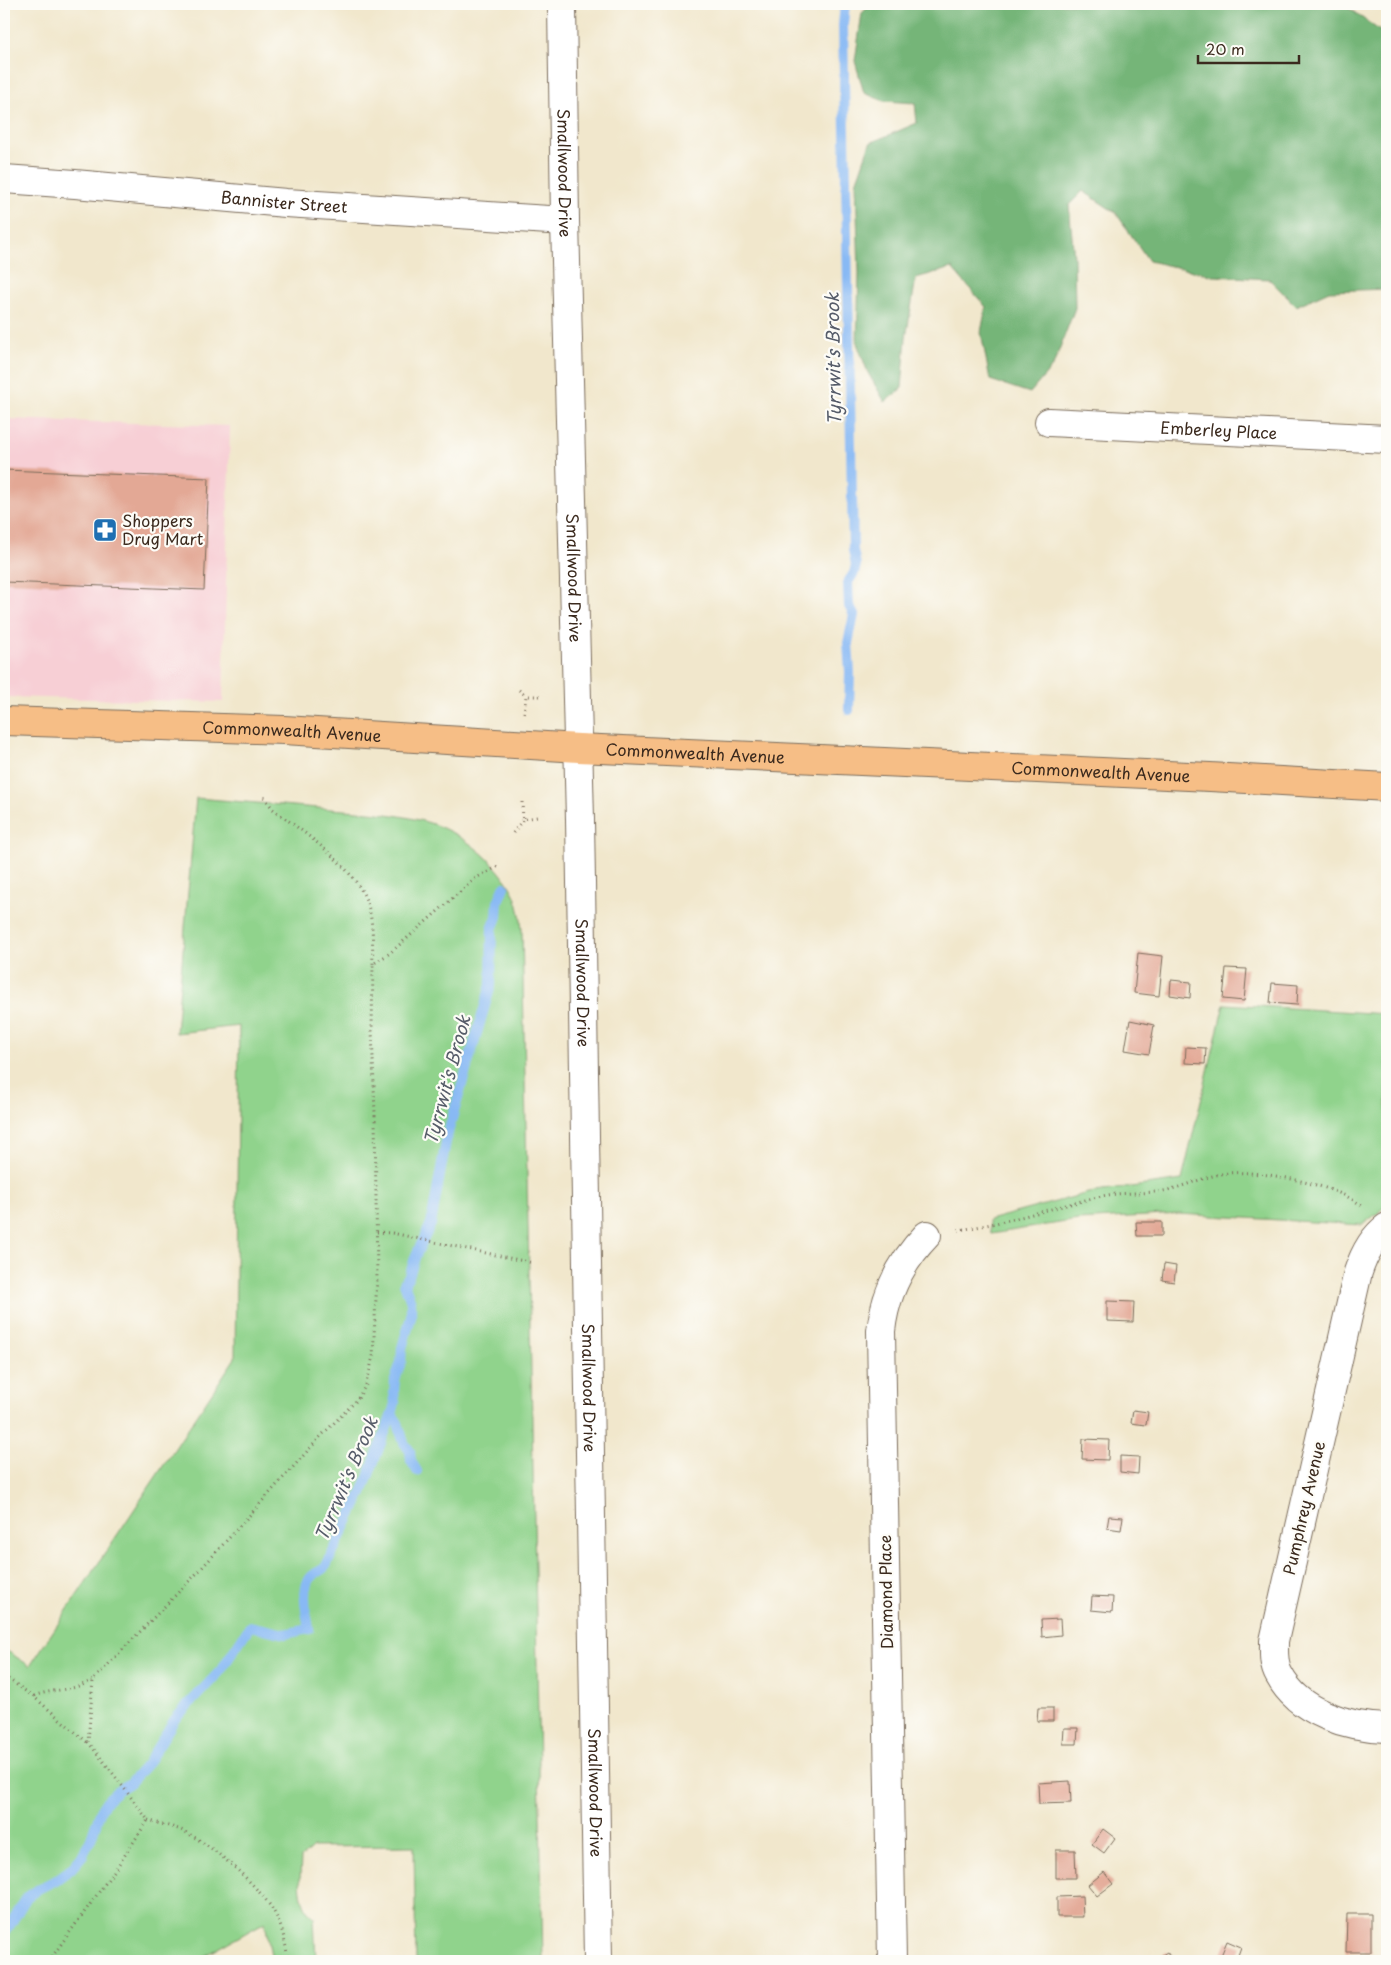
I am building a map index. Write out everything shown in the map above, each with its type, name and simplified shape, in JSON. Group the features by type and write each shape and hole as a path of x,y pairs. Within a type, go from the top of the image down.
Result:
{"main road":[{"name":"Commonwealth Avenue","path":"4,720 284,730 579,748 1200,776 1387,787"}],"street":[{"name":"Smallwood Drive","path":"562,4 565,221 579,748 598,1961"},
{"name":"Bannister Street","path":"4,179 85,184 296,204 565,221"},
{"name":"Emberley Place","path":"1049,422 1387,439"},
{"name":"Pumphrey Avenue","path":"1385,1229 1364,1256 1358,1272 1276,1631 1274,1658 1279,1674 1289,1690 1304,1702 1325,1715 1342,1722 1387,1728"},
{"name":"Diamond Place","path":"892,1961 881,1331 882,1315 895,1279 915,1247 927,1235"}],"path":[{"path":"519,690 526,696 540,696"},
{"path":"524,714 526,696"},
{"path":"34,1697 42,1693 74,1689 93,1680 211,1558 360,1396 367,1383 373,1356 377,1232 371,918 360,886 344,867 273,809 264,798"},
{"path":"513,834 523,819 522,802"},
{"path":"523,819 537,816"},
{"path":"373,964 390,953 476,878 499,866"},
{"path":"927,1235 990,1226 1103,1196 1175,1189 1230,1173 1274,1176 1345,1194 1366,1209 1385,1229"},
{"path":"377,1232 533,1263"},
{"path":"4,1676 34,1697 88,1742 148,1820 179,1829 196,1838 237,1871 255,1889 273,1912 284,1938 288,1961"},
{"path":"88,1742 93,1680"},
{"path":"48,1961 148,1820"}],"shaded area":[{"path":"4,419 230,426 223,702 4,697"}],"green space":[{"path":"871,4 1343,4 1387,36 1387,289 1329,291 1296,306 1269,279 1215,276 1149,261 1116,213 1083,191 1069,205 1074,258 1075,308 1053,366 1030,393 990,380 981,332 986,307 952,268 916,278 906,338 902,388 885,402 868,373 857,343 859,273 856,183 870,143 917,123 915,103 884,101 864,93 855,61 862,13"},
{"path":"196,798 371,812 423,821 451,832 477,849 499,871 515,896 522,930 543,1961 416,1961 414,1846 313,1847 301,1858 302,1898 314,1918 316,1961 272,1961 265,1922 196,1961 4,1961 4,1649 30,1666 235,1358 239,1026 176,1033"},
{"path":"1224,1004 1387,1014 1387,1206 1362,1225 1179,1214 1078,1220 991,1234 989,1220 1088,1193 1182,1180"}],"building":[{"name":"Shoppers Drug Mart","path":"4,470 209,478 204,590 4,582"},
{"path":"1138,953 1163,956 1159,996 1134,993"},
{"path":"1226,968 1247,969 1244,1001 1223,999"},
{"path":"1171,980 1191,982 1190,998 1170,995"},
{"path":"1272,983 1298,985 1297,1005 1270,1003"},
{"path":"1130,1020 1154,1025 1149,1054 1125,1050"},
{"path":"1186,1047 1206,1048 1205,1064 1185,1063"},
{"path":"1136,1222 1162,1222 1162,1236 1137,1236"},
{"path":"1164,1264 1176,1266 1174,1282 1162,1280"},
{"path":"1107,1301 1134,1302 1133,1322 1107,1321"},
{"path":"1133,1410 1148,1412 1146,1425 1131,1423"},
{"path":"1083,1439 1109,1440 1108,1460 1082,1459"},
{"path":"1120,1456 1139,1457 1138,1474 1120,1472"},
{"path":"1109,1516 1123,1517 1121,1530 1107,1528"},
{"path":"1092,1596 1113,1597 1112,1612 1091,1610"},
{"path":"1060,1619 1061,1635 1042,1637 1041,1620"},
{"path":"1038,1708 1053,1708 1053,1721 1037,1721"},
{"path":"1064,1728 1078,1728 1077,1744 1063,1744"},
{"path":"1070,1781 1071,1803 1039,1804 1038,1783"},
{"path":"1103,1829 1115,1838 1104,1853 1092,1844"},
{"path":"1056,1850 1075,1850 1076,1878 1056,1878"},
{"path":"1104,1872 1113,1884 1097,1896 1088,1885"},
{"path":"1082,1896 1083,1917 1057,1917 1057,1897"},
{"path":"1347,1914 1371,1914 1371,1952 1346,1952"},
{"path":"1227,1941 1241,1947 1236,1961 1220,1958"},
{"path":"1167,1952 1173,1961 1153,1961"}],"waterway":[{"name":"Tyrrwit's Brook","path":"845,4 843,25 853,550 856,565 854,573 848,582 849,606 854,615 848,643 850,672 849,710"},
{"name":"Tyrrwit's Brook","path":"4,1935 27,1897 71,1869 83,1855 91,1839 101,1809 107,1800 130,1783 147,1764 175,1719 221,1670 250,1626 285,1634 309,1629 305,1600 306,1586 313,1575 326,1566 362,1493 395,1403 395,1380 411,1317 411,1302 404,1283 409,1276 416,1255 431,1224 447,1136 491,985 492,929 497,917 498,902 504,887"},
{"path":"392,1414 398,1423 404,1443 410,1451 411,1461 417,1471"}],"place":[{"name":"Shoppers Drug Mart","path":"105,530"}]}
